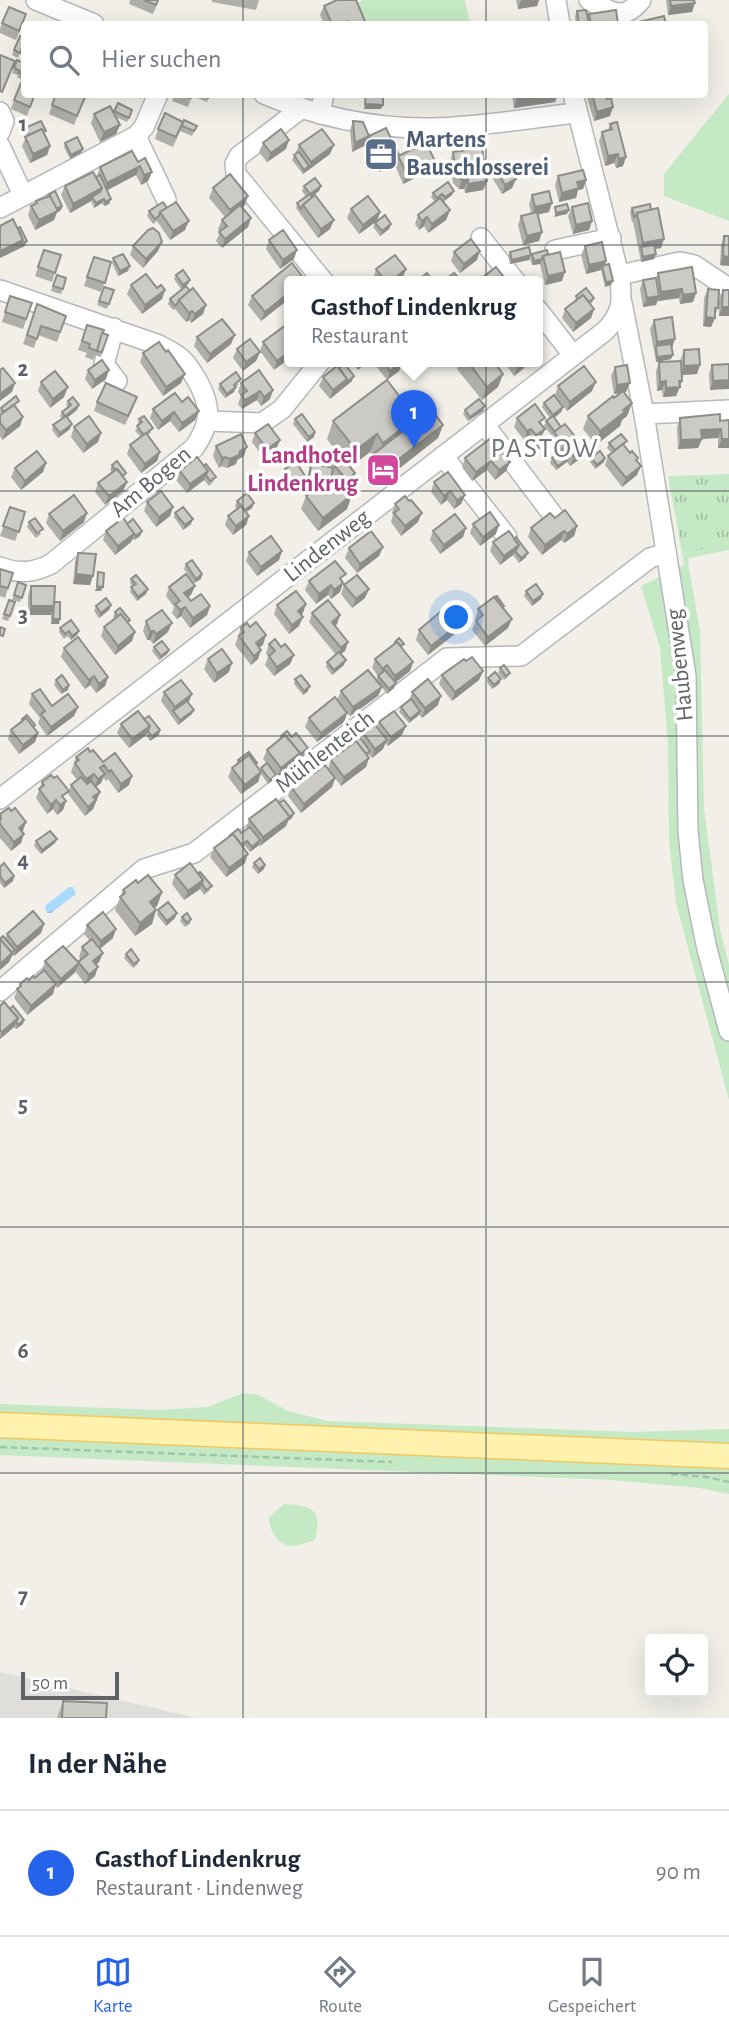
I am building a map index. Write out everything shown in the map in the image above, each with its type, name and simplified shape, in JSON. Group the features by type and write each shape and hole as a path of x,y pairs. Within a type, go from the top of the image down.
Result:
{"main road":[{"path":"0,1425 729,1456"}],"street":[{"path":"36,0 87,21"},
{"path":"556,0 560,21"},
{"path":"589,0 610,12 621,13 634,10 641,0"},
{"path":"0,208 136,136 144,127 156,98"},
{"path":"281,98 373,124 432,128 575,104 611,238 621,299"},
{"path":"315,106 239,156 235,164 236,174 319,276"},
{"path":"0,113 4,121 0,132"},
{"path":"136,136 166,199"},
{"path":"0,146 23,195"},
{"path":"481,238 511,276"},
{"path":"555,250 611,238"},
{"path":"619,275 680,262 694,265 729,287"},
{"name":"Am Bogen","path":"0,290 159,345 180,357 202,389 208,404 208,421 194,448 51,564 38,571 24,573 0,567"},
{"name":"Lindenweg","path":"0,799 573,355 614,321 620,312 621,299"},
{"name":"Haubenweg","path":"621,299 644,414 686,676 688,831 693,880 729,1031"},
{"path":"543,316 573,355"},
{"path":"114,328 104,364 117,381"},
{"path":"208,421 262,423 282,409 316,367"},
{"path":"644,414 729,410"},
{"path":"484,424 556,519"},
{"path":"443,456 507,537"},
{"name":"Mühlenteich","path":"0,991 144,869 194,853 446,658 521,656 650,558 666,553"}],"path":[{"path":"0,1447 400,1462"},
{"path":"669,1473 729,1482"}],"shaded area":[{"path":"0,1672 197,1718 0,1718"}],"green space":[{"path":"363,0 465,0 469,21 365,21 357,4"},
{"path":"729,94 729,221 664,196 664,174"},
{"path":"729,474 729,544 682,553 668,476"},
{"path":"729,544 729,550 689,558 688,563 700,631 704,809 720,929 729,965 729,1100 676,903 669,839 668,743 660,648 641,586 684,565 682,553"},
{"path":"243,1393 258,1395 288,1411 327,1421 633,1432 729,1429 729,1494 700,1488 611,1480 0,1455 0,1404 160,1410 208,1407"},
{"path":"284,1504 302,1506 313,1511 317,1522 315,1540 292,1546 279,1540 273,1532 269,1517"}],"water":[{"path":"69,887 73,887 76,894 51,913 47,913 45,906"}],"building":[{"path":"144,0 158,0 156,5"},
{"path":"337,0 356,0 365,21 331,21 324,6"},
{"path":"670,0 694,0 695,3 671,6"},
{"path":"9,7 26,14 19,31 2,23"},
{"path":"586,10 588,21 579,21 577,11"},
{"path":"616,10 618,21 590,21 589,14"},
{"path":"664,16 665,21 643,21"},
{"path":"20,36 20,53 14,50"},
{"path":"0,55 15,61 2,92 0,91"},
{"path":"17,60 21,62 21,74 14,68"},
{"path":"21,83 21,98 33,98 30,107 14,100"},
{"path":"55,98 85,98 77,116 52,105"},
{"path":"366,98 383,98 383,105 365,104"},
{"path":"593,98 611,98 613,107 597,112"},
{"path":"118,103 132,110 129,118 114,111"},
{"path":"110,106 120,125 104,132 94,114"},
{"path":"165,113 183,122 176,137 158,129"},
{"path":"184,120 197,126 194,131 182,126"},
{"path":"41,121 46,131 43,132 42,129 29,135 25,128"},
{"path":"353,121 363,122 369,136 355,143"},
{"path":"617,122 626,157 619,159 618,154 608,156 602,132 612,129 610,124"},
{"path":"386,128 399,155 382,163 369,136"},
{"path":"42,129 50,146 33,154 25,137"},
{"path":"281,129 289,140 271,153 263,143"},
{"path":"322,129 334,145 311,162 299,145"},
{"path":"77,137 83,149 71,155 65,143"},
{"path":"426,143 435,161 407,174 398,156"},
{"path":"482,148 487,181 468,184 468,179 462,180 456,174 453,152"},
{"path":"132,151 138,162 145,158 152,172 144,175 140,166 107,183 100,167"},
{"path":"299,152 309,166 304,170 294,155"},
{"path":"507,164 516,179 505,185 496,170"},
{"path":"583,170 586,180 577,182 579,188 562,193 558,176"},
{"path":"93,172 102,188 73,204 65,186"},
{"path":"230,174 248,196 230,210 213,188"},
{"path":"100,175 111,199 96,203 92,197 102,188 96,177"},
{"path":"315,178 321,186 310,194 304,186"},
{"path":"448,182 454,191 445,197 442,194 437,198 433,193"},
{"path":"55,191 62,206 56,209 48,195"},
{"path":"549,191 552,203 535,207 532,195"},
{"path":"310,194 312,198 301,209 297,203"},
{"path":"315,195 334,220 321,229 303,205"},
{"path":"50,196 58,211 39,220 31,206"},
{"path":"368,196 380,212 363,225 351,209"},
{"path":"440,198 450,210 432,224 427,217 422,221 418,215"},
{"path":"163,202 167,208 155,219 149,211"},
{"path":"176,202 189,221 173,231 160,212"},
{"path":"588,203 592,221 576,225 572,207"},
{"path":"567,204 569,210 556,213 555,207"},
{"path":"650,204 651,210 637,213 634,217 632,208"},
{"path":"240,205 251,218 225,239 219,232 227,226 222,220"},
{"path":"658,208 664,239 643,243 637,213"},
{"path":"537,212 542,232 527,236 521,216"},
{"path":"385,215 391,224 382,231 375,223"},
{"path":"13,219 23,240 0,251 0,226"},
{"path":"20,227 27,241 21,244 23,240 18,228"},
{"path":"153,228 159,233 162,242 146,259 133,246"},
{"path":"283,230 297,250 283,260 269,240"},
{"path":"724,236 729,236 729,257 723,256"},
{"path":"471,239 480,251 464,264 454,252"},
{"path":"602,242 606,261 589,265 585,246"},
{"path":"654,245 656,254 643,257 641,247"},
{"path":"529,247 531,255 512,260 510,252"},
{"path":"44,250 61,255 55,273 38,267"},
{"path":"547,250 548,254 534,261 532,254"},
{"path":"560,252 565,272 548,276 543,256"},
{"path":"123,254 130,266 120,271 113,258"},
{"path":"395,255 406,269 397,276 381,276 376,269"},
{"path":"94,257 111,262 105,283 87,277"},
{"path":"292,263 302,276 284,276 284,297 265,312 252,296"},
{"path":"609,264 613,281 606,282 602,266"},
{"path":"496,267 503,276 485,276"},
{"path":"692,267 696,293 683,295 682,289 661,292 658,273"},
{"path":"183,270 190,280 183,285 176,275"},
{"path":"146,274 157,288 161,285 165,290 145,305 131,285"},
{"path":"57,275 66,278 63,289 53,286"},
{"path":"656,278 659,296 647,298 643,280"},
{"path":"186,286 190,291 175,306 170,299"},
{"path":"104,287 114,290 109,304 99,301"},
{"path":"193,288 206,305 195,314 192,311 189,313 179,300"},
{"path":"586,288 594,298 589,302 583,295 578,299 576,296"},
{"path":"708,289 719,290 715,318 706,317"},
{"path":"723,290 729,290 729,307 722,307"},
{"path":"583,295 594,309 576,323 565,309"},
{"path":"10,296 32,303 26,319 5,312"},
{"path":"37,304 66,316 60,332 41,326 37,339 27,335"},
{"path":"672,317 675,339 657,342 654,320"},
{"path":"222,319 235,335 210,354 197,337"},
{"path":"87,325 104,330 97,351 82,341"},
{"path":"284,326 284,356 277,361 263,342"},
{"path":"102,333 108,335 102,352 97,351"},
{"path":"250,339 260,352 246,362 237,349"},
{"path":"159,342 185,374 166,387 143,353"},
{"path":"671,344 673,355 657,357 656,346"},
{"path":"699,349 700,365 684,366 684,350"},
{"path":"102,360 109,370 95,380 88,370"},
{"path":"681,361 680,387 666,388 666,381 660,382 659,362"},
{"path":"729,364 729,380 713,381 712,365"},
{"path":"627,365 630,383 617,385 615,367"},
{"path":"584,366 596,382 570,402 558,386"},
{"path":"338,367 347,379 333,390 323,377"},
{"path":"347,367 354,376 346,383 347,379 339,368"},
{"path":"472,367 498,367 503,374 487,387"},
{"path":"3,368 15,383 0,394 0,370"},
{"path":"259,370 273,390 264,397 260,391 245,400 241,395 247,391 241,383"},
{"path":"55,371 68,387 53,399 41,382"},
{"path":"236,372 241,379 227,394 220,384"},
{"path":"387,380 416,418 383,443 377,434 356,450 333,421"},
{"path":"106,383 137,397 128,416 97,402"},
{"path":"623,391 632,403 623,410 625,412 600,431 588,416"},
{"path":"175,393 182,402 188,397 199,411 182,423 174,412 162,421 153,409"},
{"path":"554,395 563,407 553,415 544,403"},
{"path":"16,396 19,401 4,412 1,408"},
{"path":"73,397 79,405 65,416 62,412 71,405 68,401"},
{"path":"479,399 485,406 470,417 465,410"},
{"path":"535,404 545,418 539,422 545,429 536,435 531,429 527,431 517,418"},
{"path":"14,405 23,417 6,430 0,423 0,415"},
{"path":"431,409 443,425 387,468 375,453"},
{"path":"302,414 315,432 309,437 295,419"},
{"path":"720,414 720,421 729,420 729,439 722,439 721,429 701,430 702,439 681,440 680,418"},
{"path":"66,416 72,424 60,433 53,425"},
{"path":"89,416 101,433 87,444 74,427"},
{"path":"144,416 153,428 144,435 137,426 142,422 139,419"},
{"path":"553,416 561,427 555,432 546,421"},
{"path":"268,424 280,440 267,449 255,433"},
{"path":"565,424 585,449 574,457 554,432"},
{"path":"146,433 160,452 145,464 130,445"},
{"path":"241,434 247,447 230,459 222,458 216,446"},
{"path":"621,434 627,441 615,450 609,443"},
{"path":"530,435 539,448 534,452 524,440"},
{"path":"491,438 510,462 499,470 491,461 476,472 465,458"},
{"path":"623,444 638,458 636,460 641,466 626,478 608,456"},
{"path":"562,449 569,458 558,466 552,458"},
{"path":"37,451 46,463 25,481 15,468"},
{"path":"600,451 605,458 597,465 591,458"},
{"path":"340,455 355,473 347,480 332,463"},
{"path":"197,457 208,471 190,484 180,471"},
{"path":"117,461 126,473 123,476 112,465"},
{"path":"296,462 305,476 295,483 285,469"},
{"path":"312,463 333,468 330,484 308,479"},
{"path":"206,464 216,477 210,481 206,475"},
{"path":"117,469 127,482 109,496 98,483"},
{"path":"448,472 465,495 457,500 450,491 444,496 434,482"},
{"path":"342,482 352,495 323,518 306,496 315,489 318,493 323,489 326,494"},
{"path":"161,491 173,507 159,517 147,502"},
{"path":"247,493 254,503 245,510 237,501"},
{"path":"74,495 87,513 63,531 49,514"},
{"path":"405,496 422,513 405,526 394,513 399,509 395,504"},
{"path":"241,506 249,516 236,526 228,516"},
{"path":"10,507 25,512 19,532 3,526"},
{"path":"183,507 193,519 185,525 175,513"},
{"path":"565,510 577,526 567,534 564,531 545,545 531,528 550,513 555,518"},
{"path":"490,512 499,525 483,537 473,524"},
{"path":"455,514 466,528 444,545 433,531"},
{"path":"35,518 43,529 37,533 29,522"},
{"path":"123,518 135,533 118,546 106,531"},
{"path":"133,519 142,531 136,536 127,524"},
{"path":"371,531 383,547 360,564 349,548"},
{"path":"509,531 519,545 504,556 493,542"},
{"path":"271,536 282,551 261,567 249,552"},
{"path":"516,537 528,553 521,558 515,551 519,545 514,539"},
{"path":"78,553 96,554 93,576 76,574"},
{"path":"192,560 202,574 196,579 186,564"},
{"path":"335,561 346,574 340,578 343,583 334,590 331,585 319,594 309,581"},
{"path":"0,569 13,573 8,588 0,586"},
{"path":"98,572 104,573 103,587 97,586"},
{"path":"186,574 195,586 184,593 191,601 201,594 210,606 193,618 185,607 180,610 175,604 180,601 169,587"},
{"path":"136,575 148,589 138,597 131,587 136,584 131,579"},
{"path":"357,575 369,589 356,599 344,585"},
{"path":"18,582 26,585 22,598 14,595"},
{"path":"536,584 543,594 533,601 526,591"},
{"path":"31,586 55,586 54,606 31,606"},
{"path":"296,591 306,604 298,611 303,617 292,625 277,605"},
{"path":"494,597 512,619 488,637 476,621 483,615 478,609"},
{"path":"106,598 111,605 101,613 96,606"},
{"path":"9,600 15,602 10,616 4,614"},
{"path":"328,600 340,615 332,622 348,642 341,648 312,613"},
{"path":"54,602 60,602 60,619 53,619"},
{"path":"458,602 467,614 457,622 459,624 431,646 419,630 446,607 448,609"},
{"path":"120,608 130,620 127,622 121,614 118,616 115,612"},
{"path":"162,610 172,623 156,634 150,631 146,621"},
{"path":"121,614 135,632 118,646 104,627"},
{"path":"71,620 79,631 72,636 69,631 65,634 60,628"},
{"path":"256,622 266,635 256,643 261,650 254,656 239,636 244,632 241,628 247,623 250,627"},
{"path":"0,627 5,629 3,636 0,635"},
{"path":"78,637 108,677 99,684 94,676 89,680 64,648"},
{"path":"399,638 404,644 401,646 395,643"},
{"path":"275,639 281,647 285,644 294,655 277,667 269,656 275,651 269,644"},
{"path":"162,641 169,650 161,656 154,647"},
{"path":"397,642 413,662 395,676 387,665 383,669 375,659"},
{"path":"222,649 232,663 217,673 208,659"},
{"path":"339,652 346,660 334,670 327,662"},
{"path":"472,657 483,671 455,692 442,675 464,659 466,661"},
{"path":"504,665 510,673 506,676 500,668"},
{"path":"368,670 382,687 353,707 341,691"},
{"path":"385,670 396,683 389,689 378,676"},
{"path":"495,672 501,679 494,685 488,678"},
{"path":"62,675 69,685 63,690 56,680"},
{"path":"301,675 310,686 304,691 295,679"},
{"path":"428,679 441,696 425,708 412,692"},
{"path":"181,680 192,694 175,707 164,692"},
{"path":"40,689 52,706 68,694 78,707 51,727 41,714 45,711 32,694"},
{"path":"335,697 347,713 321,733 309,718"},
{"path":"411,699 420,711 410,719 401,707"},
{"path":"187,701 194,710 180,720 173,711"},
{"path":"138,711 150,726 132,739 121,724"},
{"path":"394,711 406,726 391,737 379,722"},
{"path":"27,715 35,725 33,727 26,718 23,721 22,719"},
{"path":"149,716 160,730 152,736 148,731 150,726 144,719"},
{"path":"26,718 38,733 23,745 11,730"},
{"path":"375,725 387,740 375,749 364,734"},
{"path":"287,731 292,737 296,733 308,748 299,755 285,735 282,738 281,736"},
{"path":"285,735 300,753 281,768 267,750"},
{"path":"359,736 370,751 366,754 356,741 352,742"},
{"path":"356,741 369,758 344,777 331,760"},
{"path":"88,748 103,762 115,753 132,776 121,784 104,765 100,768 105,774 98,779 94,774 86,779 75,763 79,760 76,757"},
{"path":"249,752 257,763 255,764 249,755 240,762 238,760"},
{"path":"249,755 261,772 245,785 232,768"},
{"path":"267,763 276,775 270,780 261,768"},
{"path":"325,765 335,778 304,804 291,787"},
{"path":"51,775 54,778 57,776 69,791 62,796 66,801 60,805 56,800 51,805 39,789 44,785 42,782"},
{"path":"81,777 87,784 91,781 100,792 93,797 96,800 88,807 71,785"},
{"path":"276,799 290,817 263,837 249,819"},
{"path":"284,800 294,813 290,817 279,803"},
{"path":"9,808 11,811 15,808 26,822 19,828 24,834 14,842 0,824 0,814"},
{"path":"250,827 260,840 252,847 247,841 242,845 233,834 229,836 238,829 241,833"},
{"path":"50,831 57,839 42,850 36,841"},
{"path":"233,834 248,854 229,868 214,848"},
{"path":"260,858 265,865 259,869 254,863"},
{"path":"4,863 14,876 5,883 0,876 0,867"},
{"path":"190,863 203,880 188,891 175,875"},
{"path":"198,873 212,886 206,890"},
{"path":"148,875 162,892 150,902 156,910 140,923 120,897 125,893 123,890"},
{"path":"168,902 177,913 167,921 158,910"},
{"path":"33,911 44,924 17,947 7,934"},
{"path":"103,912 116,929 101,941 87,925"},
{"path":"187,913 191,919 187,923 182,917"},
{"path":"3,936 15,950 12,953 0,939"},
{"path":"0,939 12,953 0,964"},
{"path":"92,939 103,953 93,961 98,967 89,975 78,962 88,954 82,947"},
{"path":"63,946 79,963 61,979 45,961"},
{"path":"131,949 139,960 134,964 126,954"},
{"path":"44,970 56,984 31,1006 17,989 27,978 35,978"},
{"path":"4,1002 18,1018 2,1032 0,1006"},
{"path":"13,1006 24,1020 18,1025 18,1018 10,1009"},
{"path":"63,1701 107,1703 106,1718 62,1718"}],"place":[{"name":"Martens Bauschlosserei","path":"381,154"},
{"name":"Gasthof Lindenkrug","path":"414,448"},
{"name":"Landhotel Lindenkrug","path":"383,470"}],"district":[{"name":"PASTOW","path":"545,449"}]}
